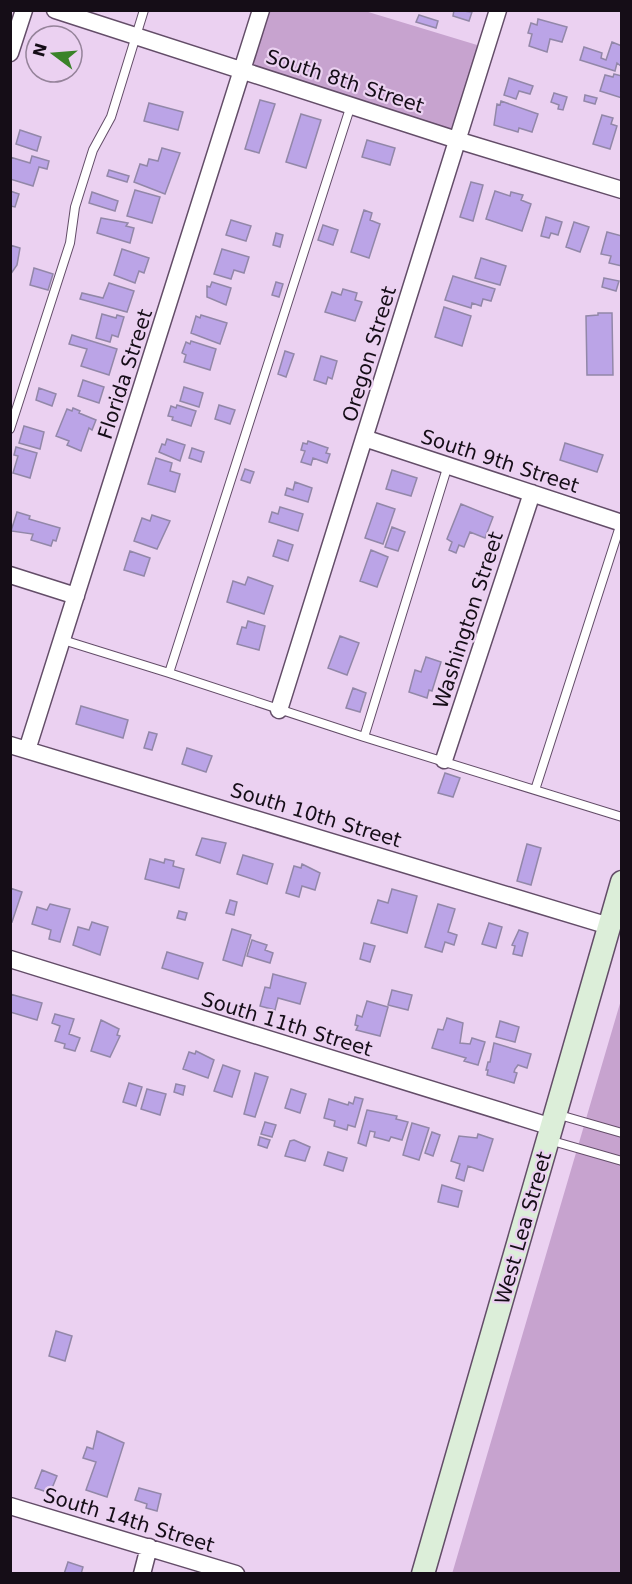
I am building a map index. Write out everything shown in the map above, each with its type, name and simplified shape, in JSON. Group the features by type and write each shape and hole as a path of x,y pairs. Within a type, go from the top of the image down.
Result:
{"main road":[{"name":"West Lea Street","path":"423,1574 621,882"}],"street":[{"path":"10,53 24,10"},
{"name":"South 8th Street","path":"55,10 457,140 621,190"},
{"name":"Florida Street","path":"27,750 261,10"},
{"name":"Oregon Street","path":"279,710 498,10"},
{"name":"South 9th Street","path":"364,438 621,523"},
{"name":"Washington Street","path":"444,760 532,493"},
{"path":"10,575 76,596"},
{"name":"South 10th Street","path":"10,745 609,926"},
{"name":"South 11th Street","path":"10,959 552,1127"},
{"name":"South 14th Street","path":"10,1506 236,1574"},
{"path":"142,1574 149,1547"}],"lane":[{"path":"10,429 70,243 75,207 90,162 111,117 144,10"},
{"path":"169,673 351,105"},
{"path":"364,737 448,465"},
{"path":"535,790 621,523"},
{"path":"63,640 621,817"},
{"path":"552,1127 621,1132"},
{"path":"552,1127 621,1161"}],"shaded area":[{"path":"261,11 365,11 487,48 457,140 243,70"},
{"path":"621,1000 621,1573 452,1574"}],"building":[{"path":"454,10 472,12 469,21 453,16"},
{"path":"419,15 438,21 436,28 416,22"},
{"path":"538,19 567,27 562,42 550,39 547,52 529,46 532,34 528,33 531,23 537,25"},
{"path":"612,42 622,46 622,67 617,63 615,71 580,60 584,47 602,53 601,58 606,60"},
{"path":"614,74 622,76 622,98 600,91 605,75 613,77"},
{"path":"509,78 533,86 530,94 519,91 516,99 504,95"},
{"path":"554,93 567,97 563,110 558,109 559,105 551,102"},
{"path":"585,95 597,98 595,104 584,101"},
{"path":"260,100 275,104 259,153 245,149"},
{"path":"501,101 538,114 532,132 519,128 518,132 494,125 497,104 500,105"},
{"path":"149,103 183,112 178,130 144,121"},
{"path":"301,114 321,120 306,168 286,162"},
{"path":"602,115 613,118 611,124 617,126 610,149 593,144"},
{"path":"20,130 41,137 37,151 16,144"},
{"path":"367,140 395,148 390,165 362,157"},
{"path":"162,148 180,153 165,194 134,182 140,164 147,166 149,159 158,161"},
{"path":"32,156 49,161 47,169 39,167 33,186 10,179 10,157 30,163"},
{"path":"109,170 129,176 127,182 107,176"},
{"path":"471,182 483,185 473,221 460,217"},
{"path":"135,190 160,197 152,223 127,216"},
{"path":"10,191 19,194 15,207 10,206"},
{"path":"495,191 510,196 511,192 523,195 521,200 531,204 522,231 486,219"},
{"path":"92,192 118,201 115,211 89,203"},
{"path":"364,210 372,213 370,220 380,224 369,258 351,252"},
{"path":"546,217 562,222 558,235 551,233 549,238 541,236"},
{"path":"101,218 128,223 126,226 134,228 130,243 97,233"},
{"path":"231,220 251,226 246,241 226,235"},
{"path":"574,222 589,227 580,252 566,247"},
{"path":"323,225 338,230 333,245 318,240"},
{"path":"607,232 622,236 622,266 609,263 611,256 601,254"},
{"path":"276,233 283,235 280,247 273,245"},
{"path":"10,245 20,248 17,265 10,275"},
{"path":"122,249 149,258 144,273 139,271 135,283 114,275"},
{"path":"222,249 249,257 244,273 234,270 231,279 214,274"},
{"path":"481,258 506,266 500,285 475,278"},
{"path":"34,268 53,274 48,290 30,285"},
{"path":"453,276 495,289 491,301 483,299 481,306 472,303 471,308 445,300"},
{"path":"604,278 619,281 616,291 602,287"},
{"path":"212,282 231,288 226,305 207,297 207,286 210,287"},
{"path":"276,282 283,284 279,297 272,295"},
{"path":"109,283 134,291 127,312 80,299 82,293 103,298"},
{"path":"343,289 357,293 355,300 362,302 355,321 325,312 332,292 341,295"},
{"path":"444,307 471,316 462,346 435,337"},
{"path":"598,313 612,313 613,375 587,375 586,316 598,315"},
{"path":"102,314 116,318 117,315 124,317 118,337 112,335 110,342 96,338"},
{"path":"201,315 227,323 220,344 191,333 196,316 200,318"},
{"path":"72,335 117,349 109,375 81,366 87,349 69,344"},
{"path":"191,341 216,349 210,370 184,362 186,355 182,353 186,342 190,344"},
{"path":"285,351 294,354 286,377 278,374"},
{"path":"321,356 337,361 332,379 328,377 326,384 314,380"},
{"path":"83,380 104,387 99,403 78,396"},
{"path":"184,387 203,393 199,407 180,401"},
{"path":"39,388 56,394 52,406 36,400"},
{"path":"177,405 196,411 191,426 172,420 173,417 168,416 171,406 176,408"},
{"path":"219,405 235,410 230,424 215,419"},
{"path":"73,408 96,420 92,430 89,428 81,451 67,445 69,441 56,436 67,409 72,411"},
{"path":"24,426 44,432 40,449 19,443"},
{"path":"167,439 185,445 180,461 159,452"},
{"path":"308,441 328,448 326,453 330,454 327,463 313,458 311,465 301,462 305,451 301,450 303,443 307,444"},
{"path":"565,443 603,455 597,472 560,460"},
{"path":"16,447 37,453 30,478 13,473 18,456 14,455"},
{"path":"192,448 204,452 201,462 189,458"},
{"path":"156,458 172,463 170,471 180,474 175,492 148,484"},
{"path":"245,469 254,472 250,483 241,480"},
{"path":"392,470 417,478 411,496 386,489"},
{"path":"295,482 312,488 308,502 285,495 287,488 293,490"},
{"path":"377,503 395,509 383,544 365,538"},
{"path":"461,504 493,517 485,538 470,532 464,547 459,545 456,553 449,550 452,542 447,539"},
{"path":"280,507 303,514 298,531 269,522 272,512 278,514"},
{"path":"17,512 30,516 29,519 60,528 56,541 53,540 51,546 31,540 33,534 11,531"},
{"path":"152,515 170,521 157,549 134,541 142,518 150,521"},
{"path":"392,527 405,532 398,551 385,547"},
{"path":"278,540 293,545 288,561 273,556"},
{"path":"371,550 388,557 377,587 360,581"},
{"path":"130,551 150,558 144,576 124,570"},
{"path":"248,577 273,586 264,614 227,602 233,581 245,585"},
{"path":"248,621 265,626 259,650 237,644 242,627 246,628"},
{"path":"340,636 359,643 347,675 328,668"},
{"path":"426,657 441,662 432,691 429,690 427,698 409,692 415,670 421,672"},
{"path":"353,688 366,693 360,712 346,708"},
{"path":"81,706 128,720 123,738 76,724"},
{"path":"149,732 157,734 152,750 144,748"},
{"path":"187,748 212,756 206,772 182,764"},
{"path":"445,773 460,778 453,797 438,793"},
{"path":"202,838 226,843 220,863 196,855"},
{"path":"527,844 541,848 531,885 517,881"},
{"path":"243,855 273,864 267,884 237,874"},
{"path":"150,859 164,863 165,859 174,861 173,866 184,869 179,888 145,879"},
{"path":"302,864 320,873 315,890 302,886 299,897 286,893 294,866 301,868"},
{"path":"10,888 22,892 12,922 10,921"},
{"path":"392,889 417,896 407,933 371,923 378,900 388,903"},
{"path":"230,900 237,902 234,915 226,913"},
{"path":"50,904 70,909 60,942 49,939 51,930 32,924 37,907 47,910"},
{"path":"438,904 455,909 448,932 457,935 454,945 445,942 442,952 425,947"},
{"path":"179,911 187,913 185,920 177,918"},
{"path":"92,922 108,927 100,955 73,945 78,927 89,930"},
{"path":"489,923 502,927 496,948 482,944"},
{"path":"232,929 251,935 242,966 223,960"},
{"path":"519,930 528,933 522,956 513,954 515,946 512,945"},
{"path":"252,940 267,945 265,950 273,953 270,963 247,956"},
{"path":"364,943 375,946 370,962 360,959"},
{"path":"167,952 203,963 198,979 162,968"},
{"path":"273,974 306,983 300,1004 278,998 275,1010 260,1006 265,987 270,988"},
{"path":"392,990 412,995 408,1010 388,1005"},
{"path":"10,994 42,1003 37,1020 10,1012"},
{"path":"367,1001 388,1007 380,1036 356,1030 357,1015 362,1017"},
{"path":"55,1014 74,1019 69,1034 80,1038 75,1051 64,1048 65,1044 55,1041 60,1026 52,1023"},
{"path":"447,1018 463,1023 460,1043 470,1044 472,1038 485,1042 478,1065 464,1061 466,1058 432,1048 438,1029 443,1030"},
{"path":"101,1020 119,1029 117,1035 120,1036 110,1057 91,1051"},
{"path":"500,1021 519,1027 515,1042 496,1037"},
{"path":"494,1043 531,1054 527,1068 518,1065 515,1069 514,1072 517,1073 514,1083 487,1075 488,1070 486,1070"},
{"path":"196,1051 214,1060 208,1078 183,1069 189,1052 195,1054"},
{"path":"223,1065 240,1071 232,1097 214,1091"},
{"path":"255,1073 268,1077 255,1117 244,1114"},
{"path":"129,1083 142,1087 136,1106 123,1102"},
{"path":"176,1084 185,1086 183,1095 174,1092"},
{"path":"147,1089 166,1094 160,1115 141,1109"},
{"path":"291,1089 306,1094 300,1113 285,1108"},
{"path":"355,1097 363,1099 355,1127 348,1125 347,1130 334,1126 335,1121 324,1118 329,1099 348,1105 349,1102 353,1104"},
{"path":"367,1110 397,1116 396,1119 408,1122 402,1140 391,1137 389,1141 374,1137 375,1132 370,1131 366,1146 358,1143"},
{"path":"265,1122 276,1125 272,1137 261,1134"},
{"path":"412,1123 429,1128 419,1160 403,1155"},
{"path":"432,1132 440,1135 433,1156 425,1153"},
{"path":"478,1134 493,1139 483,1171 468,1166 464,1181 456,1178 460,1164 451,1161 459,1136 477,1138"},
{"path":"260,1137 270,1140 267,1148 258,1145"},
{"path":"294,1140 310,1147 305,1161 285,1156 290,1141"},
{"path":"328,1152 347,1158 343,1171 324,1165"},
{"path":"442,1185 462,1191 458,1207 438,1202"},
{"path":"56,1331 72,1336 65,1361 49,1356"},
{"path":"97,1431 124,1443 107,1497 86,1490 96,1462 83,1458 87,1447 93,1449"},
{"path":"42,1470 57,1476 50,1493 35,1488"},
{"path":"139,1488 161,1494 157,1511 146,1508 147,1504 135,1500"},
{"path":"68,1562 83,1567 81,1574 64,1574"}]}
